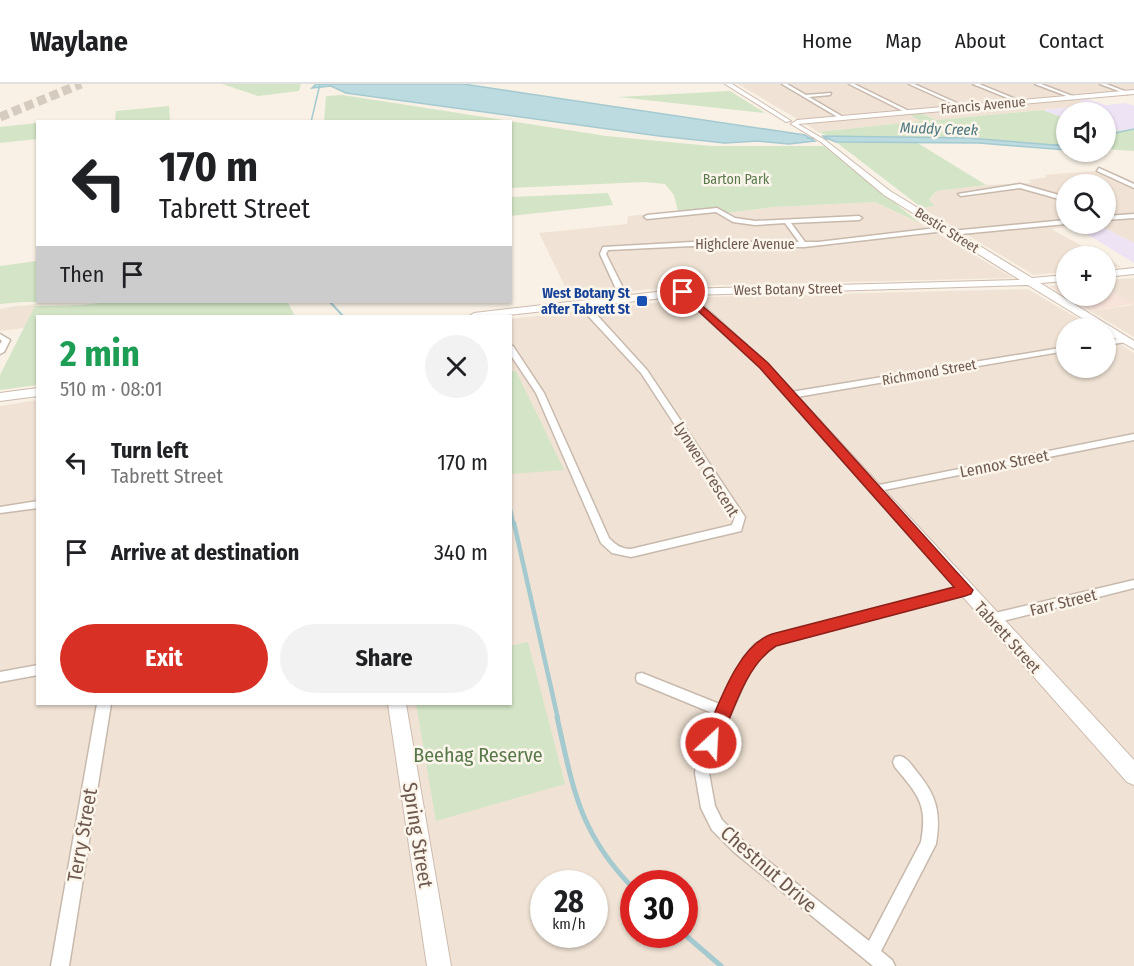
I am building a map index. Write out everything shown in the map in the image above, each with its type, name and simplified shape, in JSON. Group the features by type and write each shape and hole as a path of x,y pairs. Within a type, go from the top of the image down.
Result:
{"main road":[{"name":"Bestic Street","path":"728,84 823,141 887,193 1130,342"},
{"name":"Francis Avenue","path":"793,122 1131,92"},
{"path":"1116,273 1134,271"},
{"name":"West Botany Street","path":"497,315 683,292 1030,282 1056,279"},
{"name":"Tabrett Street","path":"683,292 752,354 1134,775"},
{"path":"0,397 36,392"},
{"name":"Spring Street","path":"397,705 439,966"}],"street":[{"path":"784,84 843,118"},
{"path":"851,84 909,112"},
{"path":"911,84 964,107"},
{"path":"975,84 1021,102"},
{"path":"1037,84 1073,97"},
{"path":"1102,84 1131,92"},
{"path":"806,96 830,94"},
{"path":"1099,170 1134,186"},
{"path":"961,194 1020,186 1056,196"},
{"path":"647,217 717,210 733,220 744,222 860,218"},
{"path":"1116,217 1134,216"},
{"path":"787,222 804,245"},
{"name":"Highclere Avenue","path":"631,298 621,291 603,250 611,247 650,245 804,245 1056,223"},
{"name":"Lynwen Crescent","path":"512,351 540,393 605,540 612,549 620,553 631,553 737,528 740,517 644,372 582,304"},
{"path":"0,336 6,340 0,352"},
{"name":"Richmond Street","path":"791,396 1056,351"},
{"name":"Lennox Street","path":"874,489 1134,437"},
{"path":"0,510 36,504"},
{"name":"Farr Street","path":"991,619 1134,584"},
{"name":"Chestnut Drive","path":"886,966 739,848 717,825 708,808 702,773 704,758 748,661 759,648 772,640 965,590"},
{"path":"0,678 36,670"},
{"path":"642,678 725,712"},
{"name":"Terry Street","path":"60,966 104,705"},
{"path":"871,954 928,844 932,827 932,809 923,791 900,762"}],"shaded area":[{"path":"738,84 1134,84 1134,91 799,120"},
{"path":"1074,98 1085,102 1056,102 1056,109 936,120 920,113"},
{"path":"1074,98 1097,102 1084,102"},
{"path":"1126,103 1134,106 1134,129 1116,131 1116,104"},
{"path":"1056,109 1056,115 1043,110"},
{"path":"908,114 923,121 818,132 806,124"},
{"path":"1107,170 1116,174 1057,174"},
{"path":"1056,174 1056,228 1051,229 1056,234 1082,246 1056,246 1056,273 1034,275 922,208 935,206 929,201 936,191 1031,183 1029,180"},
{"path":"1116,174 1134,182 1134,243 1116,234"},
{"path":"875,202 920,223 1013,278 683,286 570,297 539,233 627,224 628,216 678,211 719,208 728,213 773,207"},
{"path":"1087,234 1116,234 1134,243 1134,263 1116,252 1116,246 1106,246"},
{"path":"1134,278 1134,337 1116,326 1116,318 1102,318 1090,311 1133,305 1116,294 1116,279"},
{"path":"1028,289 1077,318 1056,318 1056,378 1116,378 1116,341 1134,353 1134,966 0,966 0,406 36,400 36,705 512,705 512,319 707,297"},
{"path":"1116,294 1134,304 1090,311 1082,306 1116,306"},
{"path":"37,304 24,328 0,331 0,309"}],"green space":[{"path":"222,84 301,84 299,91 258,96"},
{"path":"730,91 765,113 618,97"},
{"name":"Barton Park","path":"342,95 503,120 324,120 326,96"},
{"path":"169,106 170,120 115,120 116,111"},
{"path":"1043,110 1056,115 1056,145 967,138 829,136 818,132 921,121 908,114 920,113 936,120"},
{"name":"Barton Park","path":"512,121 606,136 711,146 824,146 920,223 875,202 773,207 728,213 719,208 678,211 674,195 665,184 644,182 512,188"},
{"path":"36,123 36,139 0,143 0,127"},
{"path":"1134,129 1134,151 1116,150 1116,131"},
{"path":"836,142 916,142 986,185 936,191 929,200 935,206 922,208"},
{"path":"608,193 613,205 512,216 512,197"},
{"path":"36,261 36,302 0,304 0,266"},
{"path":"98,303 288,303 294,315 36,315 36,385 0,390 0,375 35,306"},
{"path":"516,371 564,470 512,474 512,372"},
{"name":"Beehag Reserve","path":"528,642 565,784 436,821 416,705 512,705 512,646"}],"water":[{"path":"316,84 463,84 805,135 815,141 789,144 757,141 725,143 659,136 346,93 331,86 312,88"},
{"path":"822,136 968,138 1056,145 1056,149 979,143 836,142"}],"waterway":[{"path":"311,120 320,84"},
{"path":"1116,133 1134,129"},
{"name":"Muddy Creek","path":"807,138 829,139"},
{"name":"Muddy Creek","path":"1052,145 1056,145"},
{"path":"331,303 342,315"},
{"path":"512,515 514,524"},
{"path":"514,523 558,719"},
{"path":"557,717 574,788 589,828 620,874"},
{"path":"698,946 721,966"}],"tunnel":[{"path":"0,117 81,84"}],"place":[{"name":"West Botany St after Tabrett St","path":"642,301"}],"route":[{"path":"683,292 764,366 965,590 772,640 759,648 748,661 711,743"}]}
